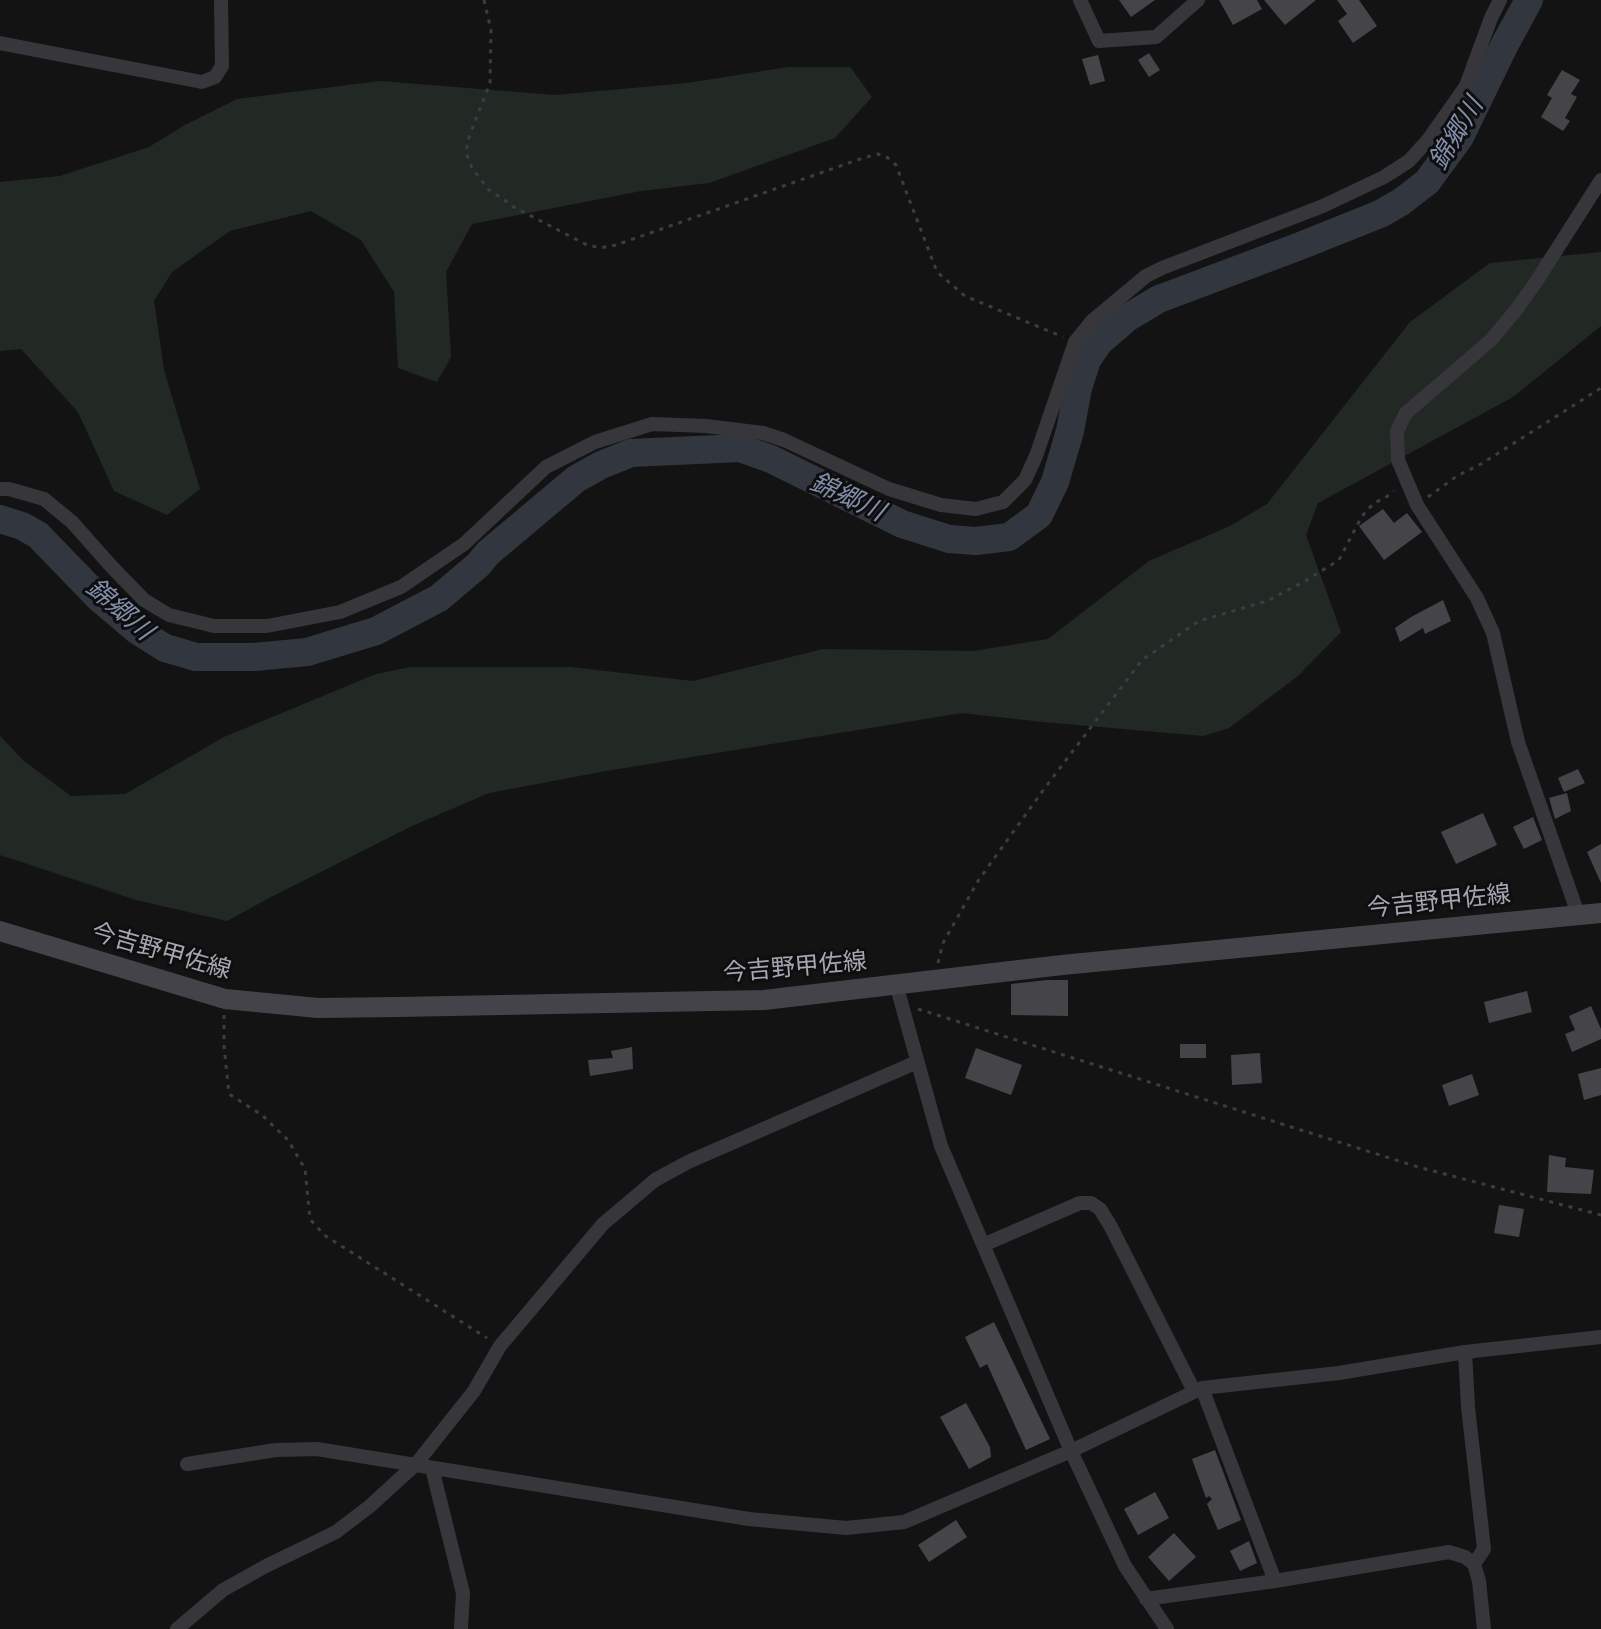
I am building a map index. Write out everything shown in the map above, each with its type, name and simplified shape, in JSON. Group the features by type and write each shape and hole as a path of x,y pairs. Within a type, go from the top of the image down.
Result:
{"main road":[{"name":"今吉野甲佐線","path":"0,931 225,999 318,1008 764,1000 934,979 1601,913"}],"street":[{"path":"0,43 202,82 215,77 222,66 221,0"},
{"path":"1080,0 1099,41 1156,37 1198,0"},
{"path":"0,489 44,499 72,522 144,600 169,615 214,626 267,626 340,612 401,587 464,544 546,467 595,442 652,424 763,433 889,489 941,505 976,509 1003,502 1025,480 1075,342 1092,321 1146,276 1323,206 1384,177 1409,161 1428,140 1466,86 1500,0"},
{"path":"1578,914 1518,742 1493,633 1477,598 1417,505 1398,460 1397,431 1406,413 1491,340 1536,282 1601,180"},
{"path":"896,984 941,1146 1071,1451 1125,1566 1167,1629"},
{"path":"177,1629 223,1590 336,1532 416,1464 474,1391 500,1346 603,1224 655,1180 688,1162 917,1062"},
{"path":"983,1245 1080,1203 1091,1203 1100,1209 1198,1389 1275,1581"},
{"path":"187,1464 276,1450 317,1449 749,1519 846,1528 904,1522 1071,1451 1198,1389 1339,1373 1465,1352 1601,1337"},
{"path":"1465,1352 1484,1549 1474,1564"},
{"path":"432,1468 463,1593 461,1629"},
{"path":"1146,1599 1449,1552 1465,1557 1474,1564 1484,1629"}],"path":[{"path":"484,0 491,30 490,83 466,152 472,168 488,189 514,207 585,244 600,248 878,154 896,165 937,272 965,296 1075,342"},
{"path":"1417,505 1457,476 1601,388"},
{"path":"934,979 943,943 978,881 1142,660 1199,621 1267,601 1339,560 1362,516 1374,503 1407,482"},
{"path":"225,999 224,1046 229,1094 262,1115 288,1140 305,1169 310,1219 324,1235 500,1346"},
{"path":"903,1004 1418,1167 1601,1215"}],"shaded area":[{"path":"788,67 850,67 872,97 835,138 709,183 641,191 472,224 446,272 451,357 437,382 398,368 394,292 361,240 311,211 230,231 172,272 154,301 164,370 200,489 167,515 114,491 78,412 21,349 0,351 0,182 60,176 149,147 237,99 380,81 555,95 687,83"},
{"path":"1601,252 1601,326 1513,397 1318,503 1306,535 1341,632 1298,676 1229,728 1203,736 962,713 489,793 412,826 227,921 136,900 0,855 0,736 24,761 71,796 125,794 224,737 376,674 411,667 570,667 693,681 823,649 973,651 1048,639 1149,561 1230,526 1267,504 1410,322 1490,263"}],"building":[{"path":"1119,0 1155,0 1131,17"},
{"path":"1219,0 1257,0 1262,9 1233,25"},
{"path":"1264,0 1316,0 1285,25"},
{"path":"1337,0 1359,0 1377,26 1353,43 1338,21 1347,14"},
{"path":"1149,53 1160,70 1149,77 1138,60"},
{"path":"1098,55 1105,81 1090,85 1082,59"},
{"path":"1562,70 1580,80 1571,94 1577,97 1565,118 1570,121 1563,131 1541,117 1552,98 1547,95"},
{"path":"1383,509 1394,523 1407,513 1422,532 1384,560 1359,526"},
{"path":"1443,600 1451,621 1425,634 1423,628 1400,642 1395,628"},
{"path":"1578,769 1585,783 1564,792 1558,778"},
{"path":"1567,793 1571,811 1555,819 1549,798"},
{"path":"1483,813 1497,845 1456,864 1441,832"},
{"path":"1533,817 1542,840 1524,849 1513,827"},
{"path":"1601,844 1601,883 1587,852"},
{"path":"1068,980 1068,1016 1011,1015 1011,984"},
{"path":"1527,991 1532,1012 1489,1023 1484,1002"},
{"path":"1591,1006 1601,1029 1601,1039 1572,1052 1565,1034 1575,1030 1569,1016"},
{"path":"1180,1044 1206,1044 1206,1058 1180,1058"},
{"path":"632,1047 633,1069 590,1076 588,1060 613,1058 611,1051"},
{"path":"976,1048 1022,1065 1011,1095 965,1078"},
{"path":"1260,1053 1262,1083 1232,1085 1231,1055"},
{"path":"1601,1068 1601,1095 1584,1100 1578,1074"},
{"path":"1472,1074 1479,1095 1449,1106 1442,1085"},
{"path":"1549,1155 1566,1158 1565,1167 1594,1170 1591,1194 1547,1192"},
{"path":"1499,1205 1524,1209 1519,1237 1494,1233"},
{"path":"994,1322 1050,1439 1026,1450 987,1364 980,1368 965,1337"},
{"path":"966,1403 990,1447 991,1457 969,1469 940,1417"},
{"path":"1215,1450 1241,1520 1218,1530 1207,1504 1212,1499 1209,1496 1206,1498 1192,1459"},
{"path":"1155,1492 1169,1518 1138,1535 1124,1509"},
{"path":"956,1520 967,1537 929,1562 918,1545"},
{"path":"1174,1533 1196,1557 1169,1581 1148,1557"},
{"path":"1249,1541 1257,1563 1240,1571 1230,1551"}],"waterway":[{"name":"錦郷川","path":"0,519 38,535 98,597 138,631 165,648 196,657 254,657 307,652 376,631 439,598 576,479 631,453 740,448 771,459 902,524 949,539 976,541 1009,537 1039,515 1055,482 1070,431 1078,388 1087,360 1099,342 1127,318 1159,299 1380,214 1427,182 1460,137 1529,0"}]}
